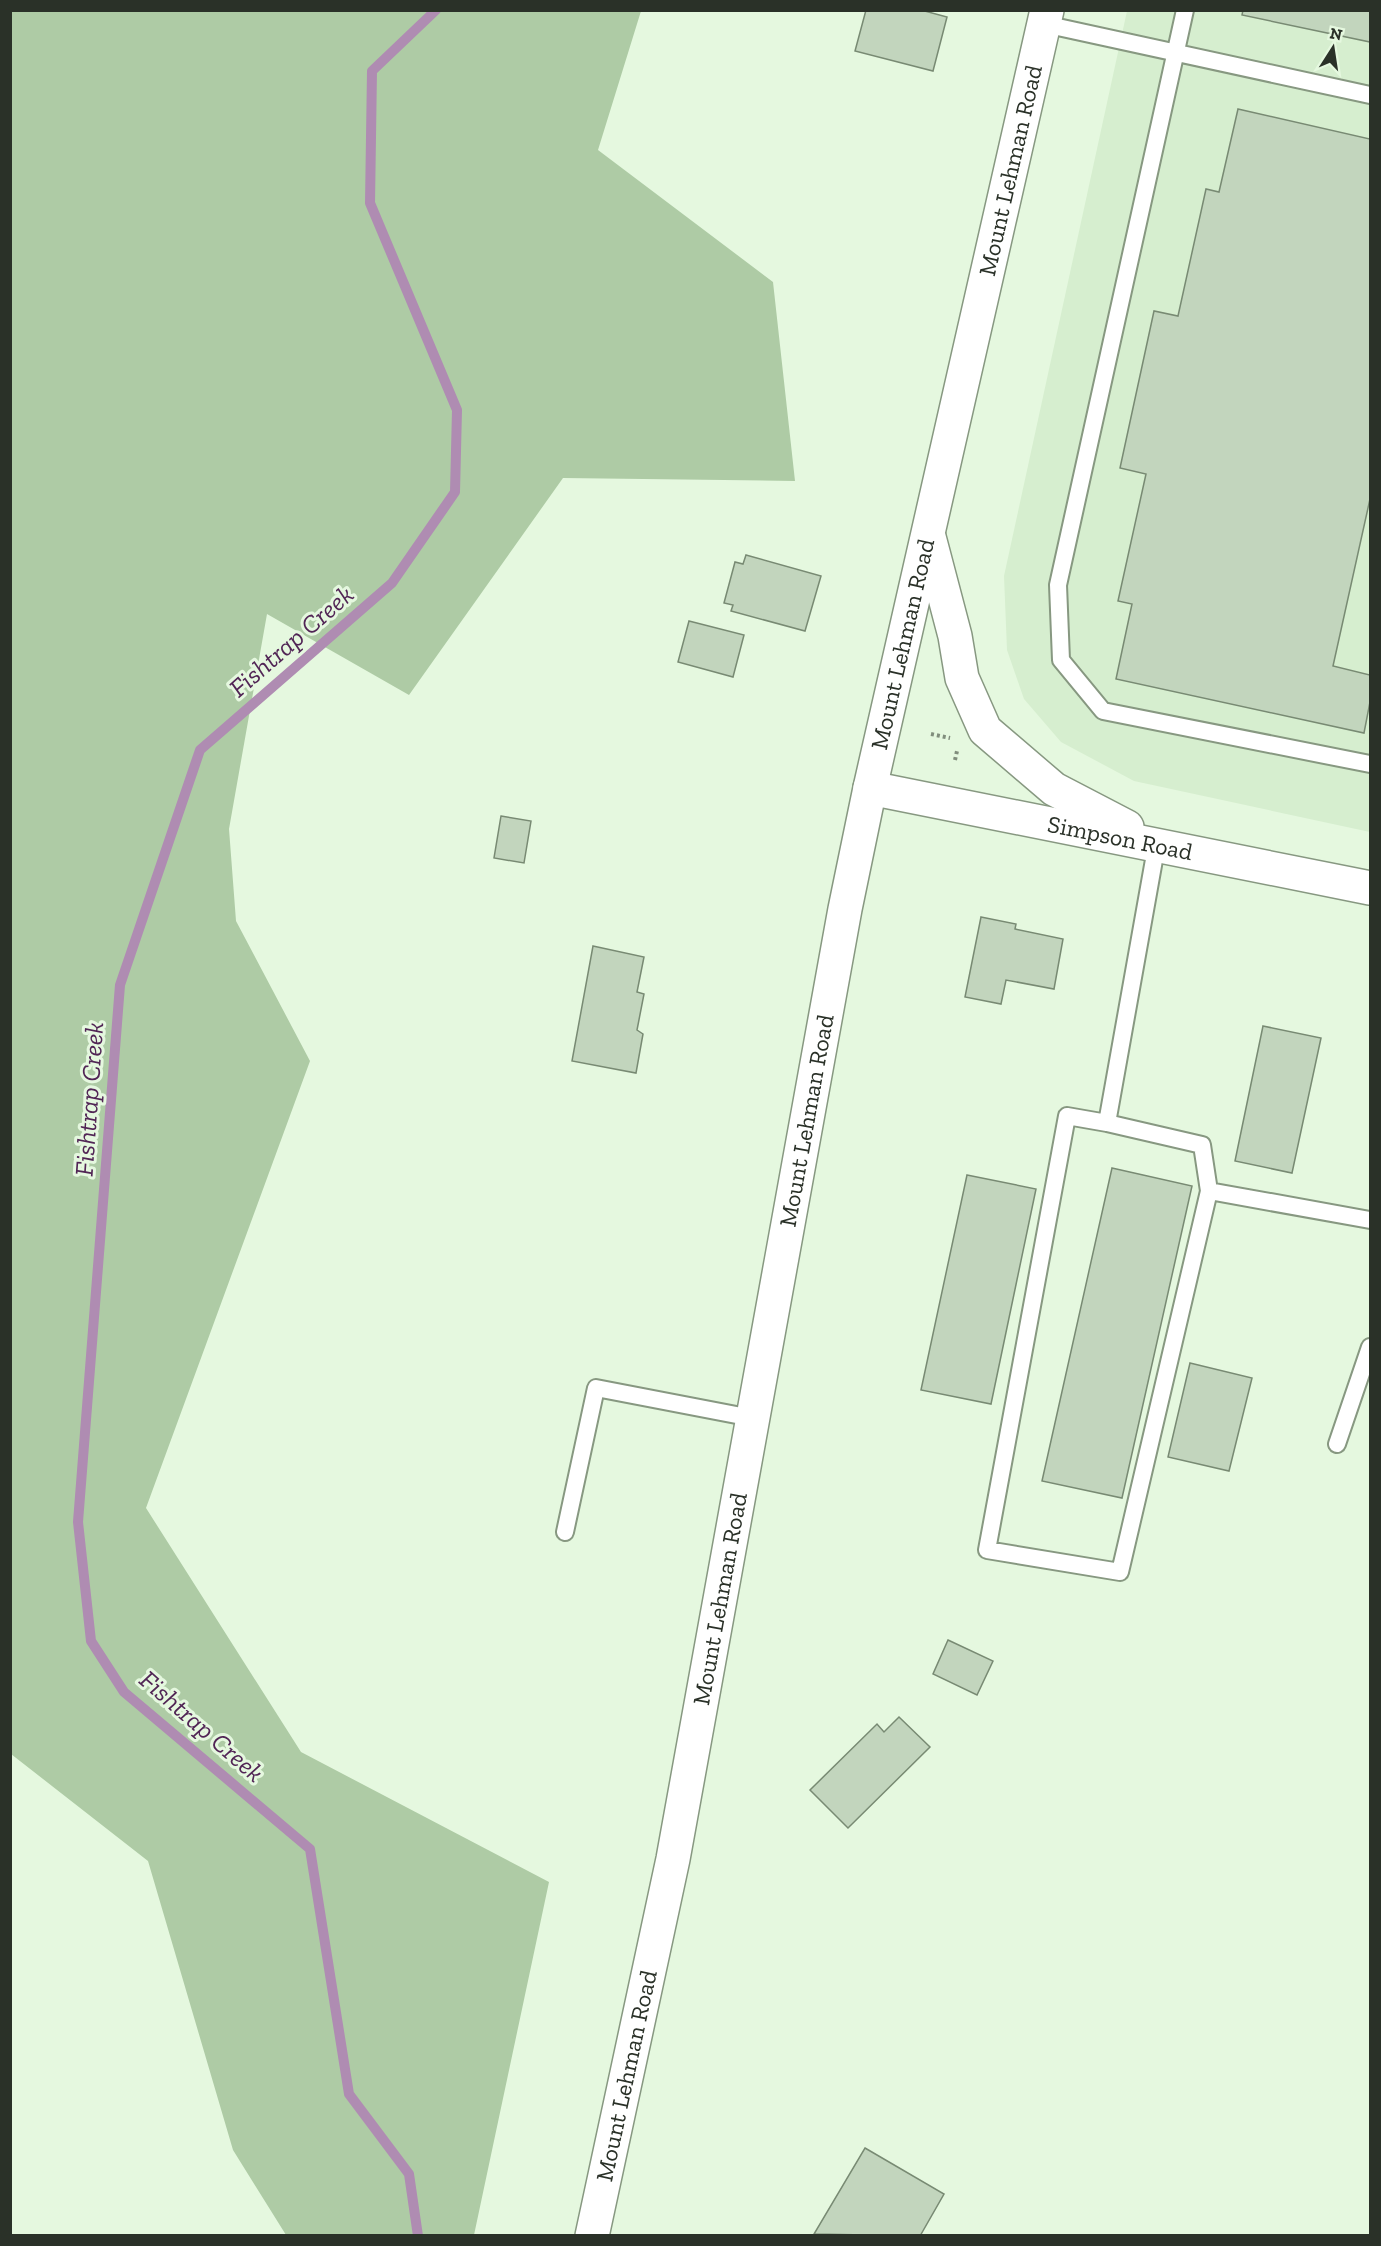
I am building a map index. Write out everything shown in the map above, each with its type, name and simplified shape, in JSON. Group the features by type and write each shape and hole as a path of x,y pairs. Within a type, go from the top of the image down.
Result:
{"main road":[{"name":"Mount Lehman Road","path":"592,2235 673,1859 845,909 870,788 1046,17"},
{"path":"928,531 955,636 962,678 985,730 1054,789 1157,843"},
{"name":"Simpson Road","path":"870,788 1157,843 1371,888"}],"lane":[{"path":"1185,10 1058,585 1061,660 1103,711 1371,764"},
{"path":"1046,17 1176,53 1371,95"},
{"path":"1107,1123 1157,843"},
{"path":"1067,1116 1107,1123 1202,1144 1209,1191 1120,1572 987,1550 1067,1116"},
{"path":"1209,1191 1371,1220"},
{"path":"1337,1444 1371,1347"},
{"path":"565,1532 596,1388 752,1418"}],"shaded area":[{"path":"10,11 641,11 598,150 773,282 795,481 563,478 409,695 267,614 229,829 236,921 310,1061 146,1508 301,1752 549,1882 474,2235 286,2235 233,2150 148,1861 11,1754"},
{"path":"1127,11 1370,11 1370,832 1134,781 1061,742 1024,699 1007,650 1004,576"}],"building":[{"path":"866,10 921,10 947,17 933,71 855,51"},
{"path":"1243,10 1370,10 1370,42 1242,15"},
{"path":"1238,109 1370,139 1370,499 1333,666 1370,675 1370,702 1364,733 1116,679 1132,604 1118,601 1146,474 1120,468 1154,311 1178,316 1206,189 1219,192"},
{"path":"746,555 821,576 805,631 731,611 733,605 724,603 735,562 743,564"},
{"path":"689,621 744,635 733,677 678,662"},
{"path":"501,816 531,821 524,863 494,858"},
{"path":"981,917 1016,924 1015,929 1063,939 1054,989 1006,980 1001,1004 965,997"},
{"path":"593,946 644,957 637,992 644,994 637,1030 643,1034 636,1073 572,1061"},
{"path":"1263,1026 1321,1038 1292,1173 1235,1161"},
{"path":"1112,1168 1192,1186 1122,1498 1042,1481"},
{"path":"967,1175 1036,1189 991,1404 921,1390"},
{"path":"1190,1363 1252,1378 1229,1471 1168,1457"},
{"path":"948,1640 993,1661 977,1695 933,1674"},
{"path":"899,1717 930,1747 848,1828 810,1790 877,1724 884,1732"},
{"path":"865,2148 944,2194 920,2236 814,2234"}],"waterway":[{"name":"Fishtrap Creek","path":"418,2236 409,2174 349,2094 310,1849 124,1692 91,1641 78,1522 120,985 200,750 392,583 455,492 457,410 370,203 372,71 436,10"}]}
